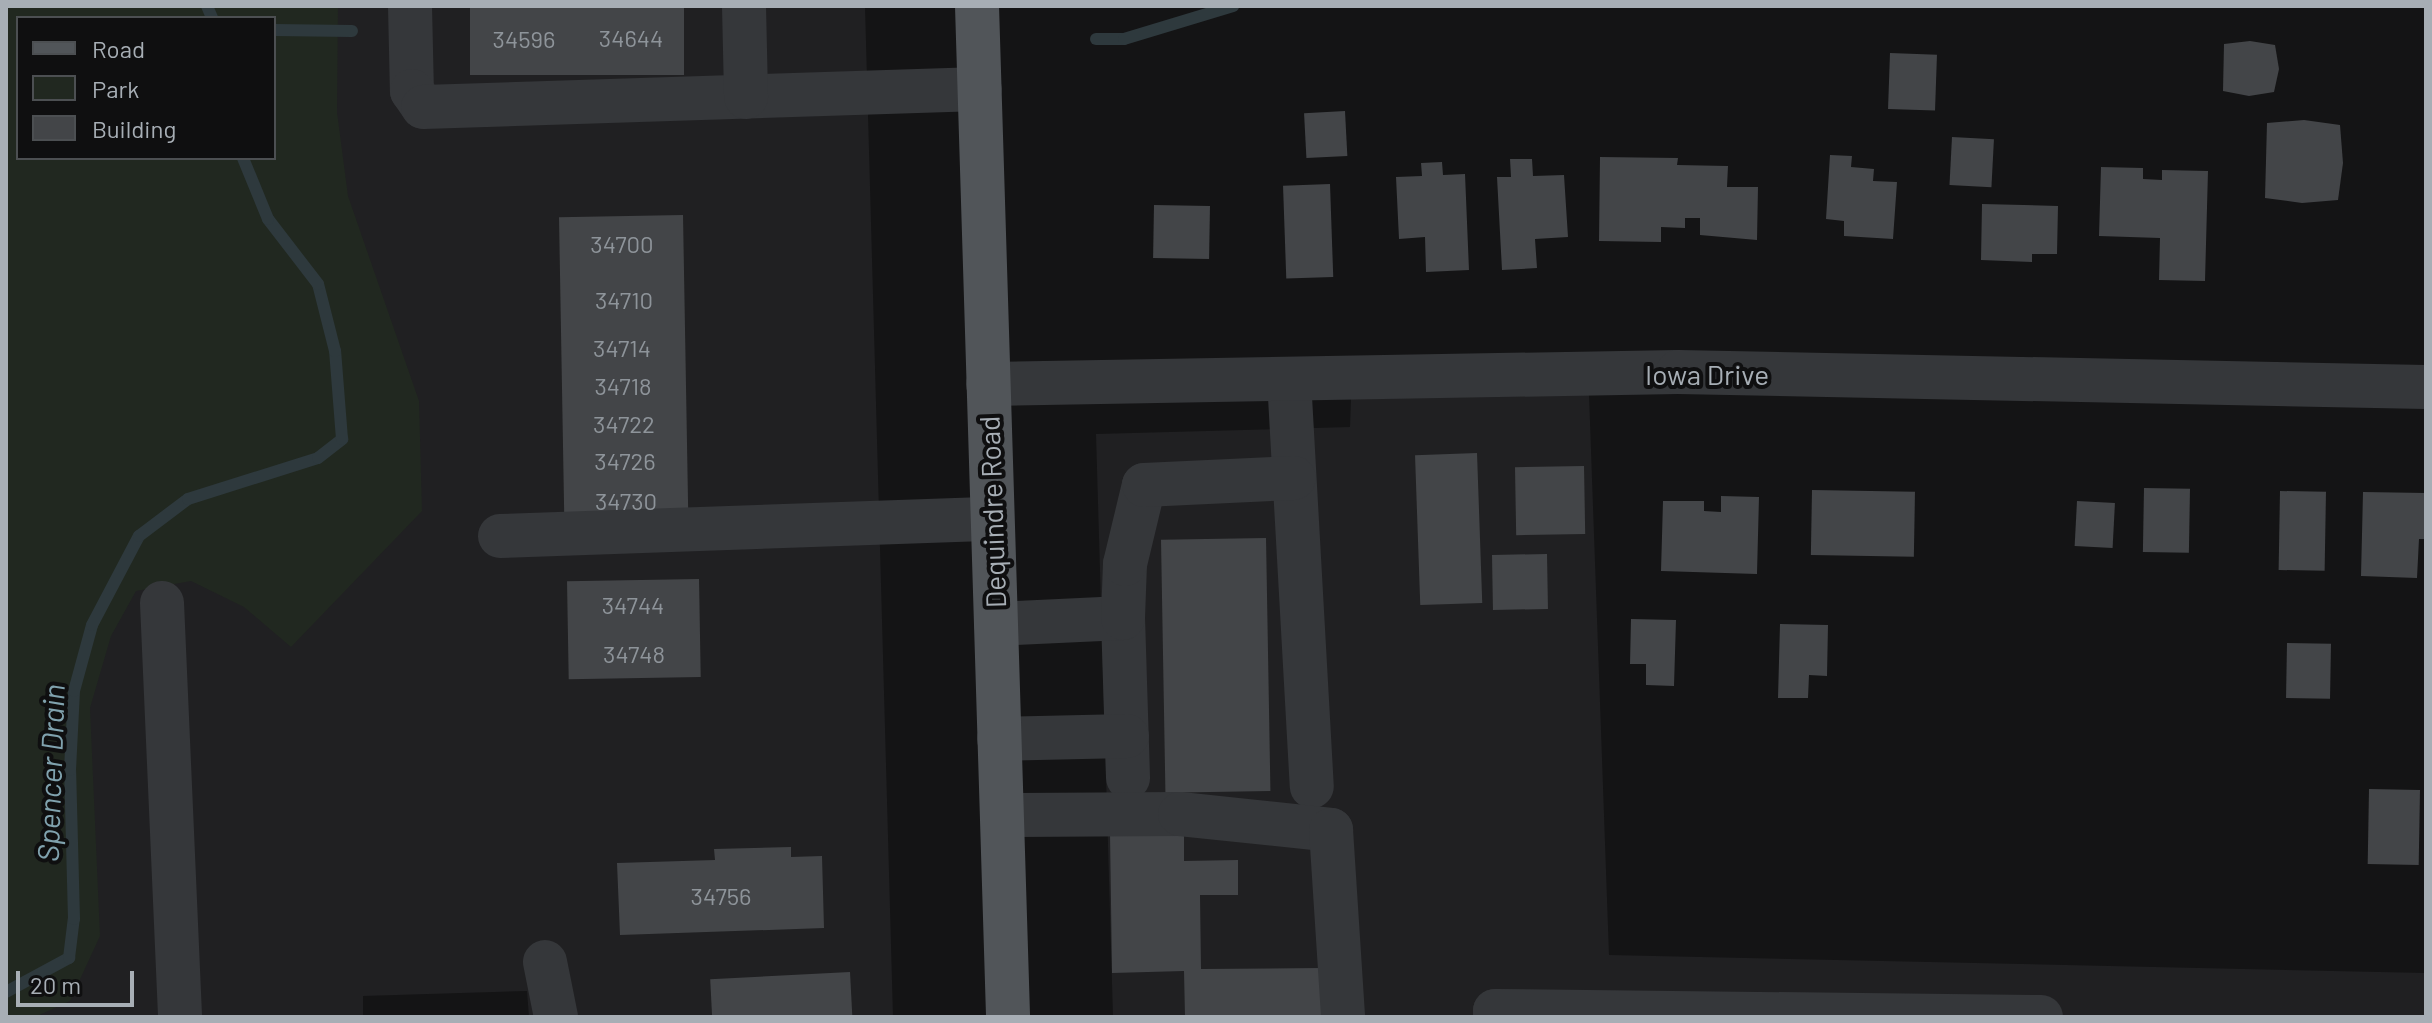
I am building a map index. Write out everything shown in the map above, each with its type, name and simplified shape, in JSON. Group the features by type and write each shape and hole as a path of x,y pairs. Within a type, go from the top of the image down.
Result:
{"main road":[{"name":"Dequindre Road","path":"977,6 1008,1017"}],"street":[{"path":"410,6 412,91 423,107 980,89"},
{"path":"744,6 746,97"},
{"name":"Iowa Drive","path":"988,384 1678,372 2426,387"},
{"path":"1289,379 1312,786"},
{"path":"999,739 1128,757 1123,618 1125,564 1144,485 1294,478"},
{"path":"500,536 992,519"},
{"path":"162,603 180,1017"},
{"path":"996,624 1123,618"},
{"path":"1002,815 1180,814 1331,830 1343,1017"},
{"path":"545,962 556,1017"},
{"path":"1495,1017 1495,1011 2041,1017"}],"shaded area":[{"path":"311,6 865,6 893,1017 529,1017 527,991 363,996 363,1017 6,1017 6,545 335,542"},
{"path":"1589,394 1609,955 2426,973 2426,1017 1113,1017 1096,434 1350,427 1351,399"}],"green space":[{"path":"6,6 338,6 337,112 348,196 419,401 422,511 291,647 244,607 191,581 136,591 111,636 90,708 100,936 70,1001 35,1017 6,1017"}],"building":[{"path":"470,6 684,6 684,75 470,75"},
{"path":"2250,41 2275,45 2279,69 2274,92 2249,96 2223,91 2224,44"},
{"path":"1890,53 1937,55 1935,111 1888,109"},
{"path":"1345,111 1347,156 1306,158 1304,113"},
{"path":"2304,120 2340,125 2343,163 2338,200 2302,203 2265,198 2267,123"},
{"path":"1952,137 1994,139 1991,187 1949,185"},
{"path":"1830,155 1852,156 1851,167 1874,169 1873,181 1897,182 1893,239 1844,236 1844,221 1826,219"},
{"path":"1600,157 1678,158 1677,165 1728,166 1727,187 1758,187 1757,240 1700,235 1700,218 1685,218 1685,228 1661,227 1661,242 1599,241"},
{"path":"1510,159 1532,159 1533,176 1564,175 1568,237 1535,239 1537,268 1502,270 1497,177 1511,177"},
{"path":"1442,162 1443,175 1465,174 1469,270 1426,272 1425,237 1399,239 1396,177 1422,176 1421,163"},
{"path":"2101,167 2143,168 2143,179 2162,180 2162,170 2208,171 2205,281 2159,280 2160,238 2099,236"},
{"path":"1330,184 1333,277 1286,279 1283,186"},
{"path":"1982,204 2058,206 2057,254 2032,254 2032,262 1981,260"},
{"path":"1154,205 1210,206 1209,259 1153,258"},
{"path":"683,215 688,520 564,522 559,217"},
{"path":"1477,453 1482,603 1420,605 1415,455"},
{"path":"1584,466 1585,534 1516,535 1515,467"},
{"path":"2144,488 2190,489 2189,553 2143,552"},
{"path":"1812,490 1915,492 1914,557 1811,555"},
{"path":"2280,491 2326,492 2325,571 2279,570"},
{"path":"2363,492 2426,493 2426,539 2419,539 2417,578 2361,576"},
{"path":"1721,496 1759,497 1757,574 1661,571 1663,501 1704,501 1704,511 1721,512"},
{"path":"2077,501 2115,503 2113,548 2075,546"},
{"path":"1266,538 1270,791 1165,793 1161,540"},
{"path":"1547,554 1548,609 1493,610 1492,555"},
{"path":"699,579 701,677 569,679 567,581"},
{"path":"1631,619 1676,620 1674,686 1646,685 1646,664 1630,664"},
{"path":"1780,624 1828,625 1827,676 1809,675 1808,698 1778,698"},
{"path":"2287,643 2331,644 2330,699 2286,698"},
{"path":"2369,789 2420,790 2419,865 2368,864"},
{"path":"1184,833 1184,861 1238,860 1238,895 1200,895 1201,969 1322,968 1322,1017 1185,1017 1184,971 1112,973 1110,834"},
{"path":"791,847 791,857 822,856 824,928 620,935 617,863 715,860 714,849"},
{"path":"850,972 852,1017 712,1017 710,979"}],"waterway":[{"name":"Spencer Drain","path":"207,6 211,16"},
{"path":"1096,39 1124,39 1233,6"},
{"path":"276,30 352,31"},
{"name":"Spencer Drain","path":"6,992 69,958 74,919 70,770 74,691 92,625 139,536 188,499 318,458 342,439 335,351 318,284 268,219 244,160"}]}
